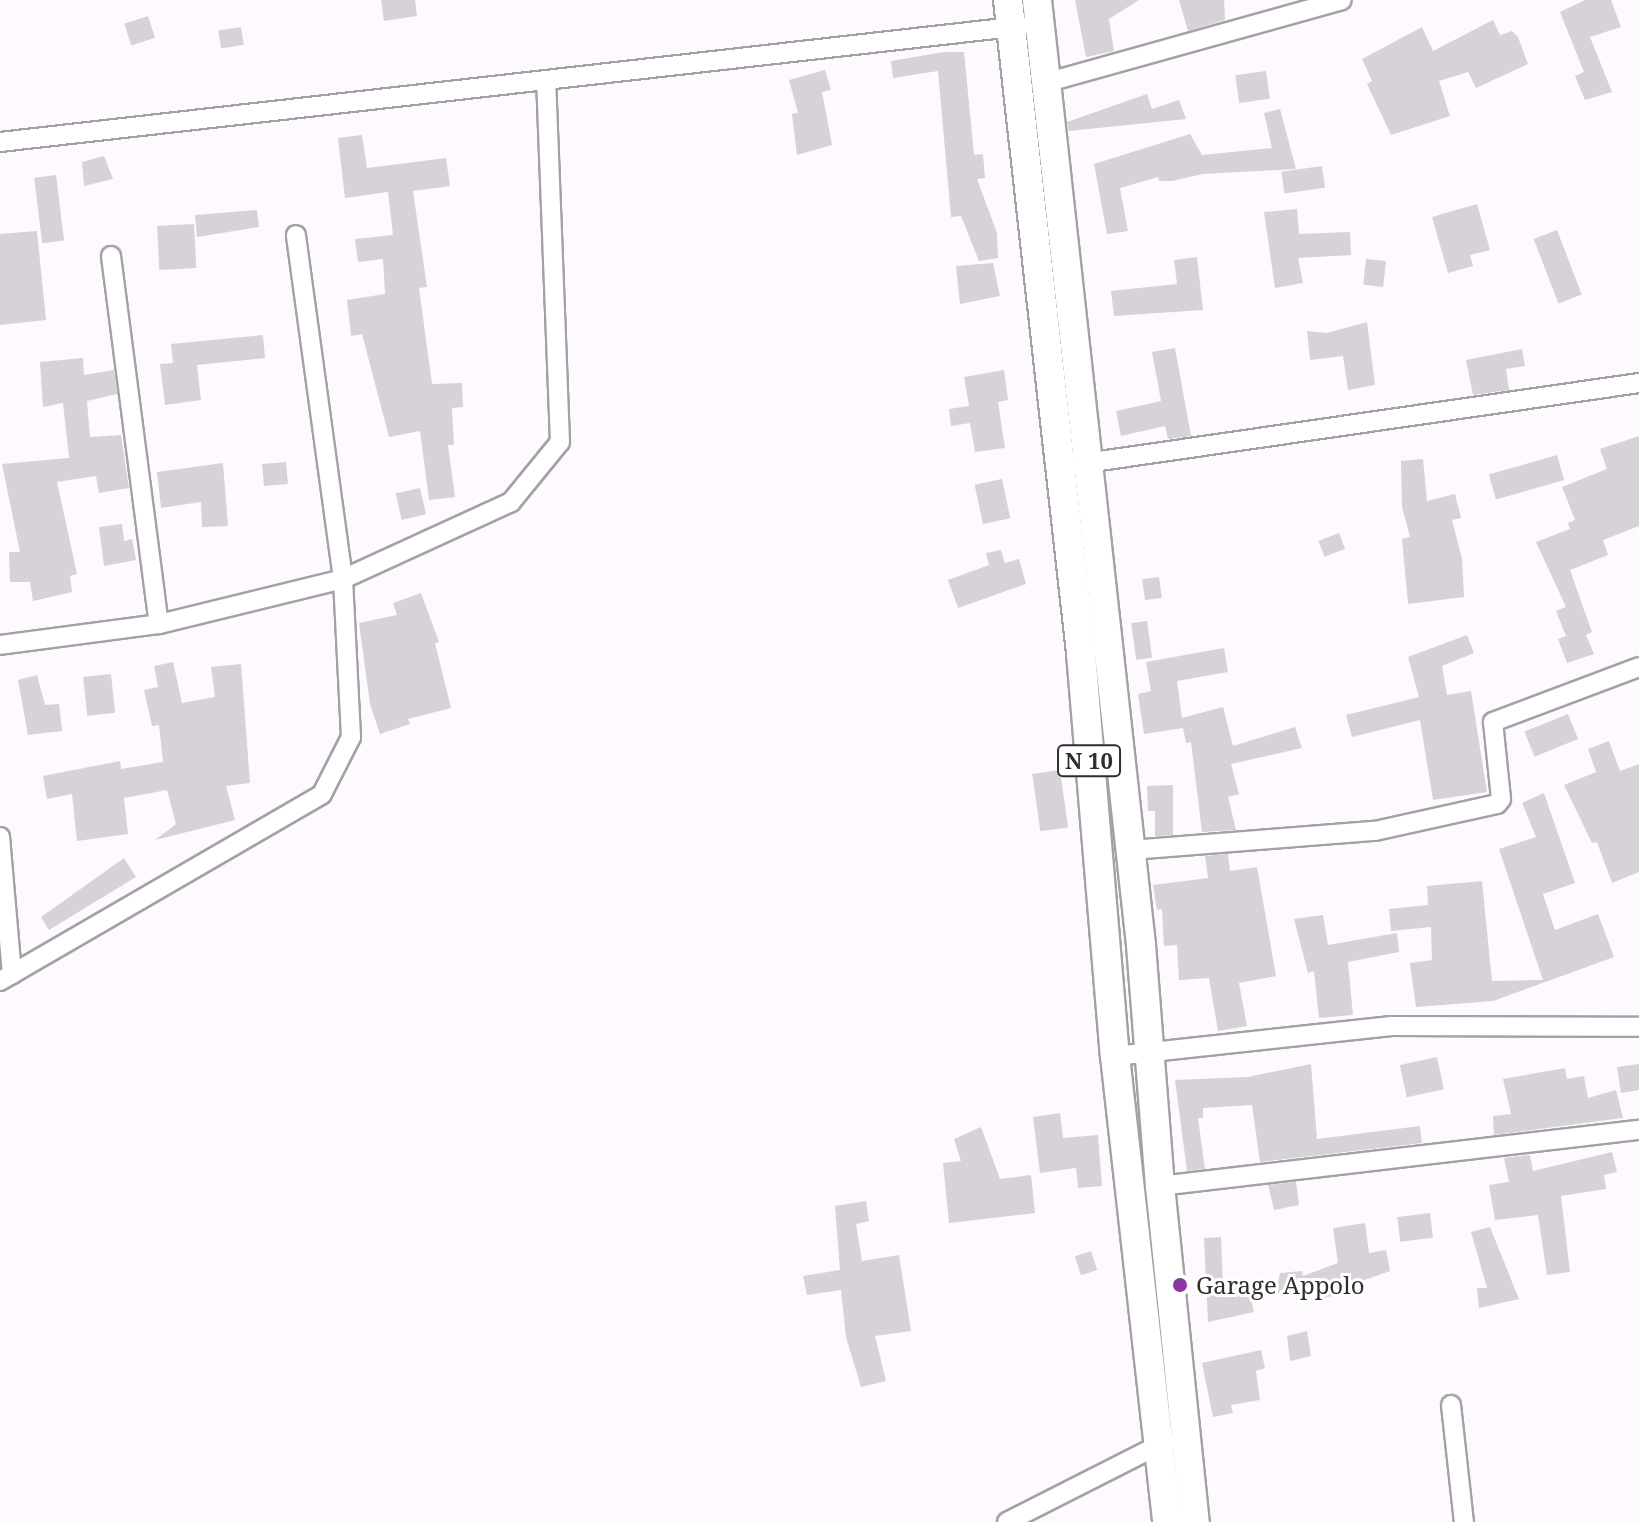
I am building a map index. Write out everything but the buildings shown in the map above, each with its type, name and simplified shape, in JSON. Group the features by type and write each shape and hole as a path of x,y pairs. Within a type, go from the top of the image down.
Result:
{"main road":[{"name":"N 10","path":"1024,13 1045,83 1131,850 1160,1186 1172,1440 1167,1522"},
{"name":"N 10","path":"1024,13 1060,465 1115,1056 1172,1440 1195,1522"}],"street":[{"path":"1045,83 1342,0"},
{"path":"0,142 546,80 1024,13"},
{"path":"0,645 159,624 343,579 511,502 560,442 546,80"},
{"path":"0,837 6,977 322,794 351,737 343,579 296,235"},
{"path":"111,256 159,624"},
{"path":"1060,465 1637,390"},
{"path":"1131,850 1375,831 1497,804 1501,799 1493,722 1639,667"},
{"path":"1115,1056 1391,1026 1639,1027"},
{"path":"1160,1186 1639,1130"},
{"path":"1451,1405 1464,1522"},
{"path":"1007,1522 1172,1440"}],"place":[{"name":"Garage Appolo","path":"1180,1285"}]}
